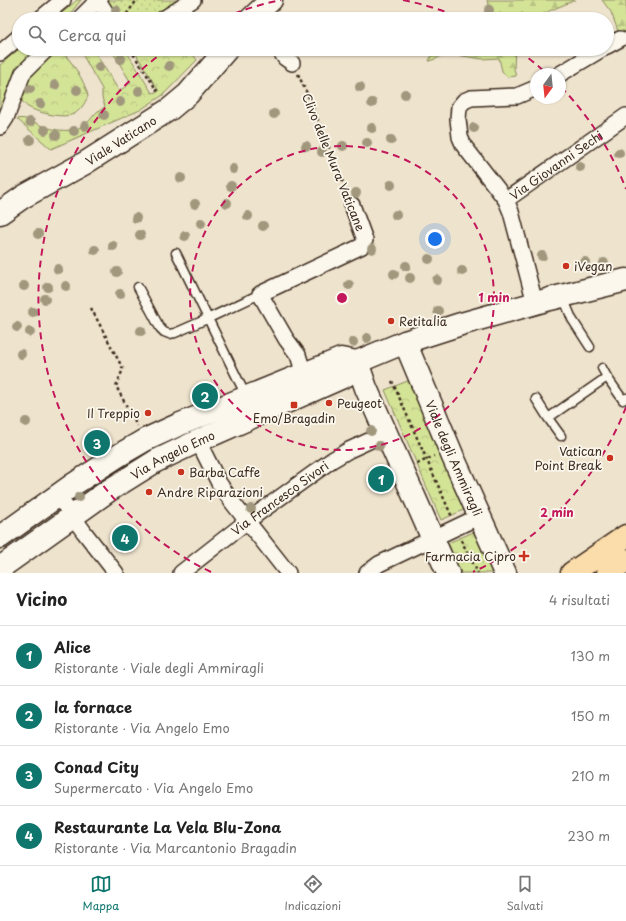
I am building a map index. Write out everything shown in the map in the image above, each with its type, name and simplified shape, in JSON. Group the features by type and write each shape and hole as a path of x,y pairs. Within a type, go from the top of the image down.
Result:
{"main road":[{"name":"Viale Vaticano","path":"0,213 23,196 85,163 170,109 188,94 221,56"},
{"name":"Via Angelo Emo","path":"0,537 58,496 145,440 188,435 299,396 344,376 357,362 405,342 535,303 626,280"},
{"name":"Viale degli Ammiragli","path":"405,342 451,453 505,573"},
{"name":"Via Angelo Emo","path":"0,568 132,475 156,461 188,435 246,397 341,359 357,362"},
{"path":"357,362 366,388 448,573"},
{"path":"572,573 626,536"},
{"path":"608,573 626,560"}],"street":[{"path":"48,12 63,0"},
{"path":"86,12 98,0 106,12"},
{"path":"174,12 193,0"},
{"path":"0,52 12,43"},
{"path":"0,127 6,118 23,73 40,56"},
{"path":"284,56 292,63"},
{"path":"566,70 590,56"},
{"path":"530,91 517,96 471,98 464,101 459,108 458,119 460,137 464,146 506,200 511,212 535,303"},
{"name":"Via Giovanni Sechi","path":"506,200 626,116"},
{"name":"Clivo delle Mura Vaticane","path":"260,294 362,246 365,240 352,205"},
{"path":"260,294 286,339 298,356 304,374 299,396"},
{"name":"Via Francesco Sivori","path":"181,573 246,522 332,460 349,450 386,433"},
{"path":"188,435 246,522 288,573"},
{"path":"58,496 72,517 116,573"},
{"path":"367,573 379,564 480,516"}],"lane":[{"path":"176,253 246,397"},
{"path":"138,287 160,328 169,334 175,333 207,319 260,294"},
{"path":"562,296 572,319 590,347"},
{"path":"602,368 623,400 626,398"},
{"path":"548,418 607,377"},
{"path":"536,399 561,436"}],"path":[{"path":"128,12 137,0"},
{"path":"135,56 158,92"},
{"name":"Clivo delle Mura Vaticane","path":"292,63 310,100 352,205"},
{"path":"91,308 123,369 116,386 133,420"},
{"path":"392,381 453,521"},
{"path":"414,465 441,453"},
{"path":"460,537 478,573"}],"green space":[{"path":"77,0 81,0 72,12 63,12"},
{"path":"105,0 178,0 158,12 113,12"},
{"path":"487,0 575,0 548,12 485,12 489,7"},
{"path":"602,0 626,0 626,36 618,31 614,20 614,12 611,12"},
{"path":"12,55 32,56 20,67 0,111 0,65"},
{"path":"50,56 66,56 81,77 88,96 81,108 74,114 58,116 38,111 28,107 21,100 30,77"},
{"path":"83,56 97,56 119,91 131,83 115,56 129,56 152,93 157,92 158,90 137,56 194,56 197,60 163,95 140,110 51,149 17,119 28,120 52,129 76,129 87,123 105,106 102,98 102,89"},
{"path":"431,56 440,56 438,58 429,61"},
{"path":"463,56 515,56 514,69 516,76 507,77 502,71 499,58 482,59"},
{"path":"410,380 466,509 441,520 385,390"},
{"path":"476,531 495,573 461,573 448,543"}],"place":[{"name":"iVegan","path":"566,266"},
{"name":"Retitalia","path":"391,321"},
{"name":"la fornace","path":"205,396"},
{"name":"Peugeot","path":"329,403"},
{"name":"Emo/Bragadin","path":"294,405"},
{"name":"Il Treppio","path":"148,413"},
{"name":"Conad City","path":"97,443"},
{"name":"Vatican Point Break","path":"610,458"},
{"name":"Barba Caffe","path":"181,472"},
{"name":"Alice","path":"381,479"},
{"name":"Andre Riparazioni","path":"149,492"},
{"name":"Restaurante La Vela Blu-Zona","path":"125,538"},
{"name":"Farmacia Cipro","path":"524,556"}]}
